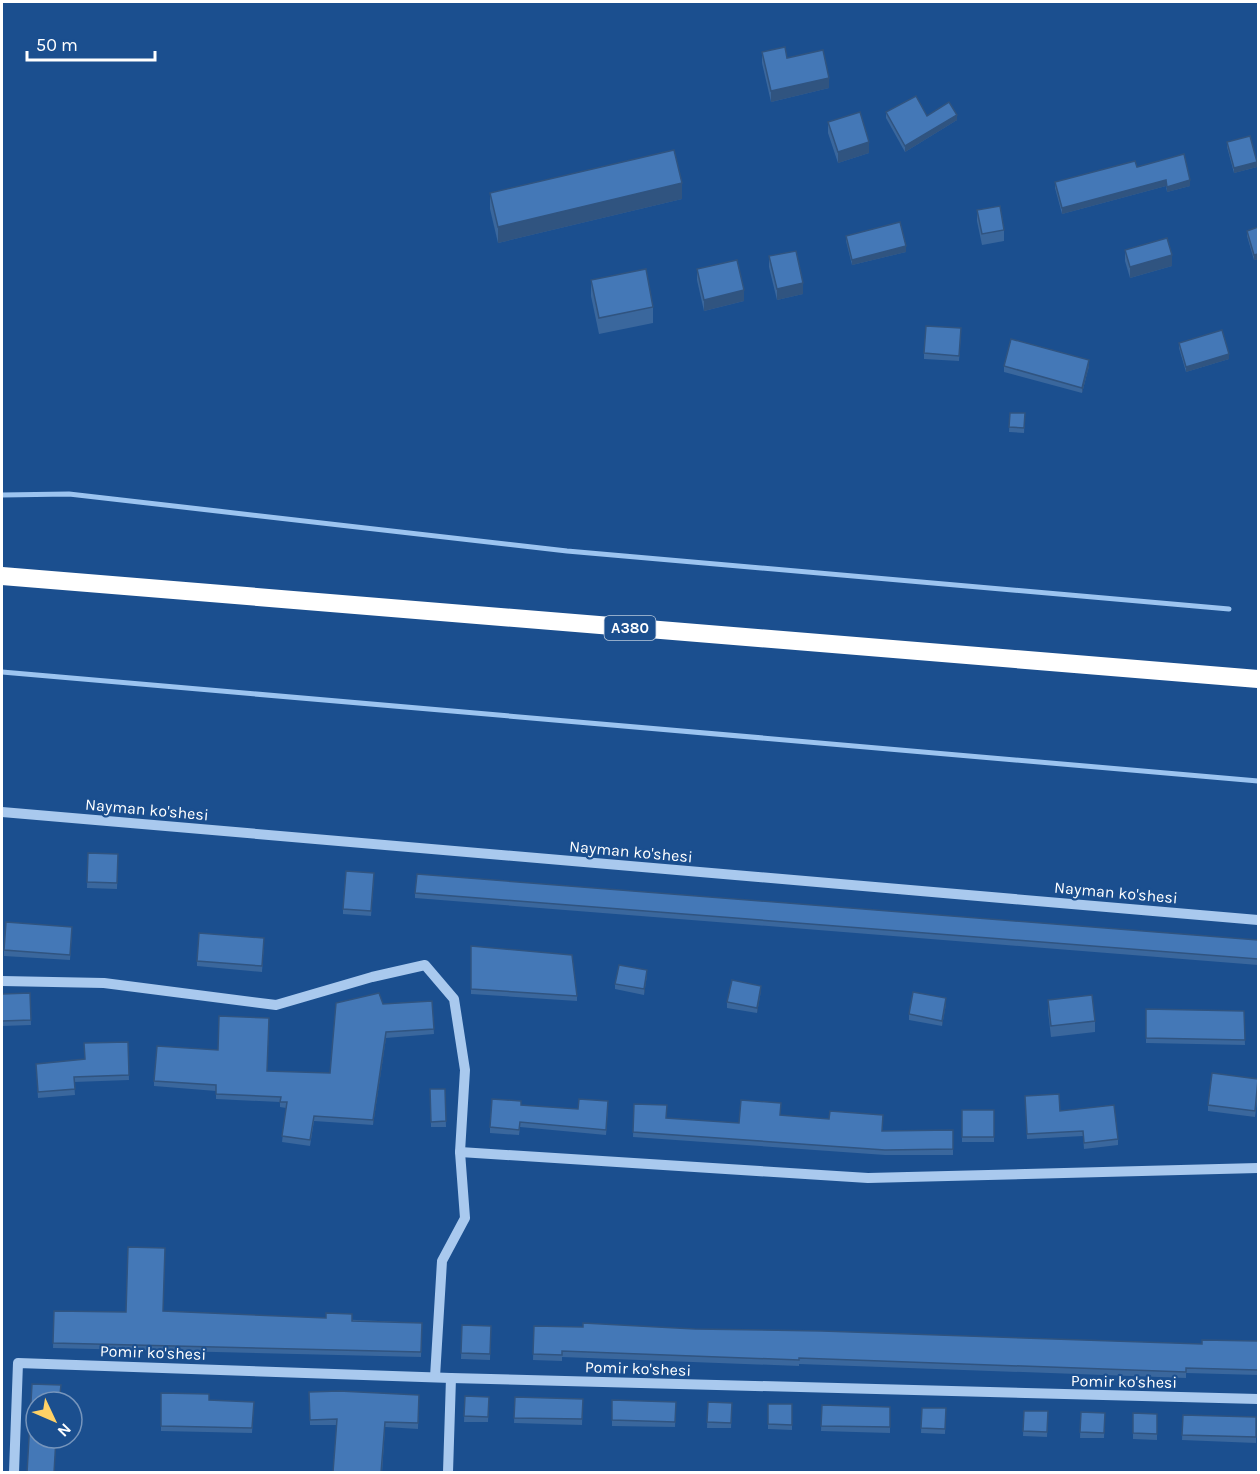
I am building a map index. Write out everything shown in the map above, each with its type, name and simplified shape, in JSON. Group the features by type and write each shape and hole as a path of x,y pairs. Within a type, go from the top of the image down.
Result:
{"highway":[{"name":"A380","path":"2,576 1258,679"}],"street":[{"name":"Nayman ko'shesi","path":"2,812 1258,920"},
{"path":"2,981 104,983 276,1005 372,977 425,965 454,999 465,1070 460,1152 465,1218 442,1261 435,1377"},
{"path":"460,1152 868,1178 1258,1168"},
{"name":"Pomir ko'shesi","path":"14,1473 18,1363 451,1378 1258,1399"},
{"path":"448,1473 451,1378"}],"building":[{"path":"785,47 787,58 823,50 829,78 771,91 762,52"},
{"path":"916,96 927,116 949,102 957,115 905,146 886,112"},
{"path":"860,112 869,142 838,152 828,122"},
{"path":"1250,136 1257,162 1234,168 1227,142"},
{"path":"674,150 682,183 498,227 490,193"},
{"path":"1184,154 1190,180 1167,187 1166,180 1062,208 1055,182 1135,161 1137,167"},
{"path":"1000,206 1004,230 982,234 977,210"},
{"path":"900,222 906,246 852,260 846,236"},
{"path":"1258,227 1258,254 1254,255 1247,231"},
{"path":"1167,238 1172,255 1130,267 1125,250"},
{"path":"796,251 803,283 777,289 769,256"},
{"path":"737,260 744,290 704,300 697,269"},
{"path":"646,269 653,307 599,318 591,280"},
{"path":"926,326 961,328 959,356 924,353"},
{"path":"1222,330 1229,354 1186,367 1179,343"},
{"path":"1011,339 1089,360 1082,388 1004,366"},
{"path":"1010,413 1025,413 1024,428 1009,427"},
{"path":"88,853 118,854 117,883 87,882"},
{"path":"346,871 374,873 371,911 343,909"},
{"path":"417,874 1258,940 1258,959 415,893"},
{"path":"6,922 72,927 70,955 4,950"},
{"path":"199,933 264,938 262,966 197,961"},
{"path":"471,946 572,955 577,996 471,989"},
{"path":"619,965 647,970 644,989 615,984"},
{"path":"732,980 761,986 757,1008 727,1002"},
{"path":"913,992 946,998 942,1021 909,1014"},
{"path":"30,993 31,1020 2,1021 2,994"},
{"path":"379,993 383,1004 432,1001 434,1029 386,1032 373,1120 314,1116 310,1140 282,1136 287,1102 280,1102 281,1097 216,1094 216,1085 154,1081 157,1046 218,1050 219,1016 269,1018 267,1071 330,1073 336,1003"},
{"path":"1092,995 1095,1021 1051,1026 1048,1000"},
{"path":"1146,1009 1244,1011 1245,1040 1146,1038"},
{"path":"128,1042 129,1075 74,1077 75,1089 38,1092 36,1064 85,1059 84,1043"},
{"path":"1212,1073 1258,1079 1255,1111 1208,1105"},
{"path":"430,1089 445,1089 446,1121 431,1122"},
{"path":"1059,1094 1060,1111 1114,1105 1118,1139 1084,1143 1083,1131 1027,1134 1025,1096"},
{"path":"492,1099 521,1101 521,1105 578,1109 579,1099 608,1101 606,1130 520,1122 519,1130 490,1127"},
{"path":"741,1100 781,1103 780,1115 829,1119 830,1111 883,1115 882,1131 953,1130 953,1149 885,1150 633,1132 634,1104 667,1105 666,1118 739,1123"},
{"path":"962,1110 994,1110 994,1137 962,1137"},
{"path":"128,1247 165,1248 163,1311 326,1318 326,1313 352,1314 352,1321 422,1323 421,1352 53,1343 54,1311 126,1312"},
{"path":"583,1323 695,1329 1202,1344 1202,1340 1258,1341 1258,1370 1186,1368 1186,1372 562,1351 562,1355 533,1354 534,1326 583,1327"},
{"path":"462,1325 491,1326 490,1354 461,1353"},
{"path":"32,1384 61,1385 60,1390 32,1390"},
{"path":"339,1391 419,1395 418,1423 385,1422 381,1473 333,1472 337,1419 310,1420 309,1392"},
{"path":"161,1393 209,1394 209,1400 254,1402 252,1428 161,1426"},
{"path":"465,1396 489,1397 488,1417 464,1416"},
{"path":"515,1397 583,1399 582,1419 514,1418"},
{"path":"612,1400 676,1402 675,1422 612,1420"},
{"path":"708,1402 732,1403 731,1423 707,1422"},
{"path":"768,1404 792,1404 792,1425 768,1424"},
{"path":"822,1405 890,1407 890,1427 821,1426"},
{"path":"922,1408 946,1408 945,1429 921,1428"},
{"path":"1024,1411 1048,1411 1047,1432 1023,1431"},
{"path":"1081,1412 1105,1413 1104,1433 1080,1432"},
{"path":"1133,1413 1157,1414 1157,1434 1133,1433"},
{"path":"1183,1415 1256,1417 1256,1437 1182,1435"},
{"path":"28,1450 55,1450 54,1473 27,1473"}],"waterway":[{"path":"2,495 69,494 567,551 1229,609"},
{"path":"2,672 1258,781"}]}
